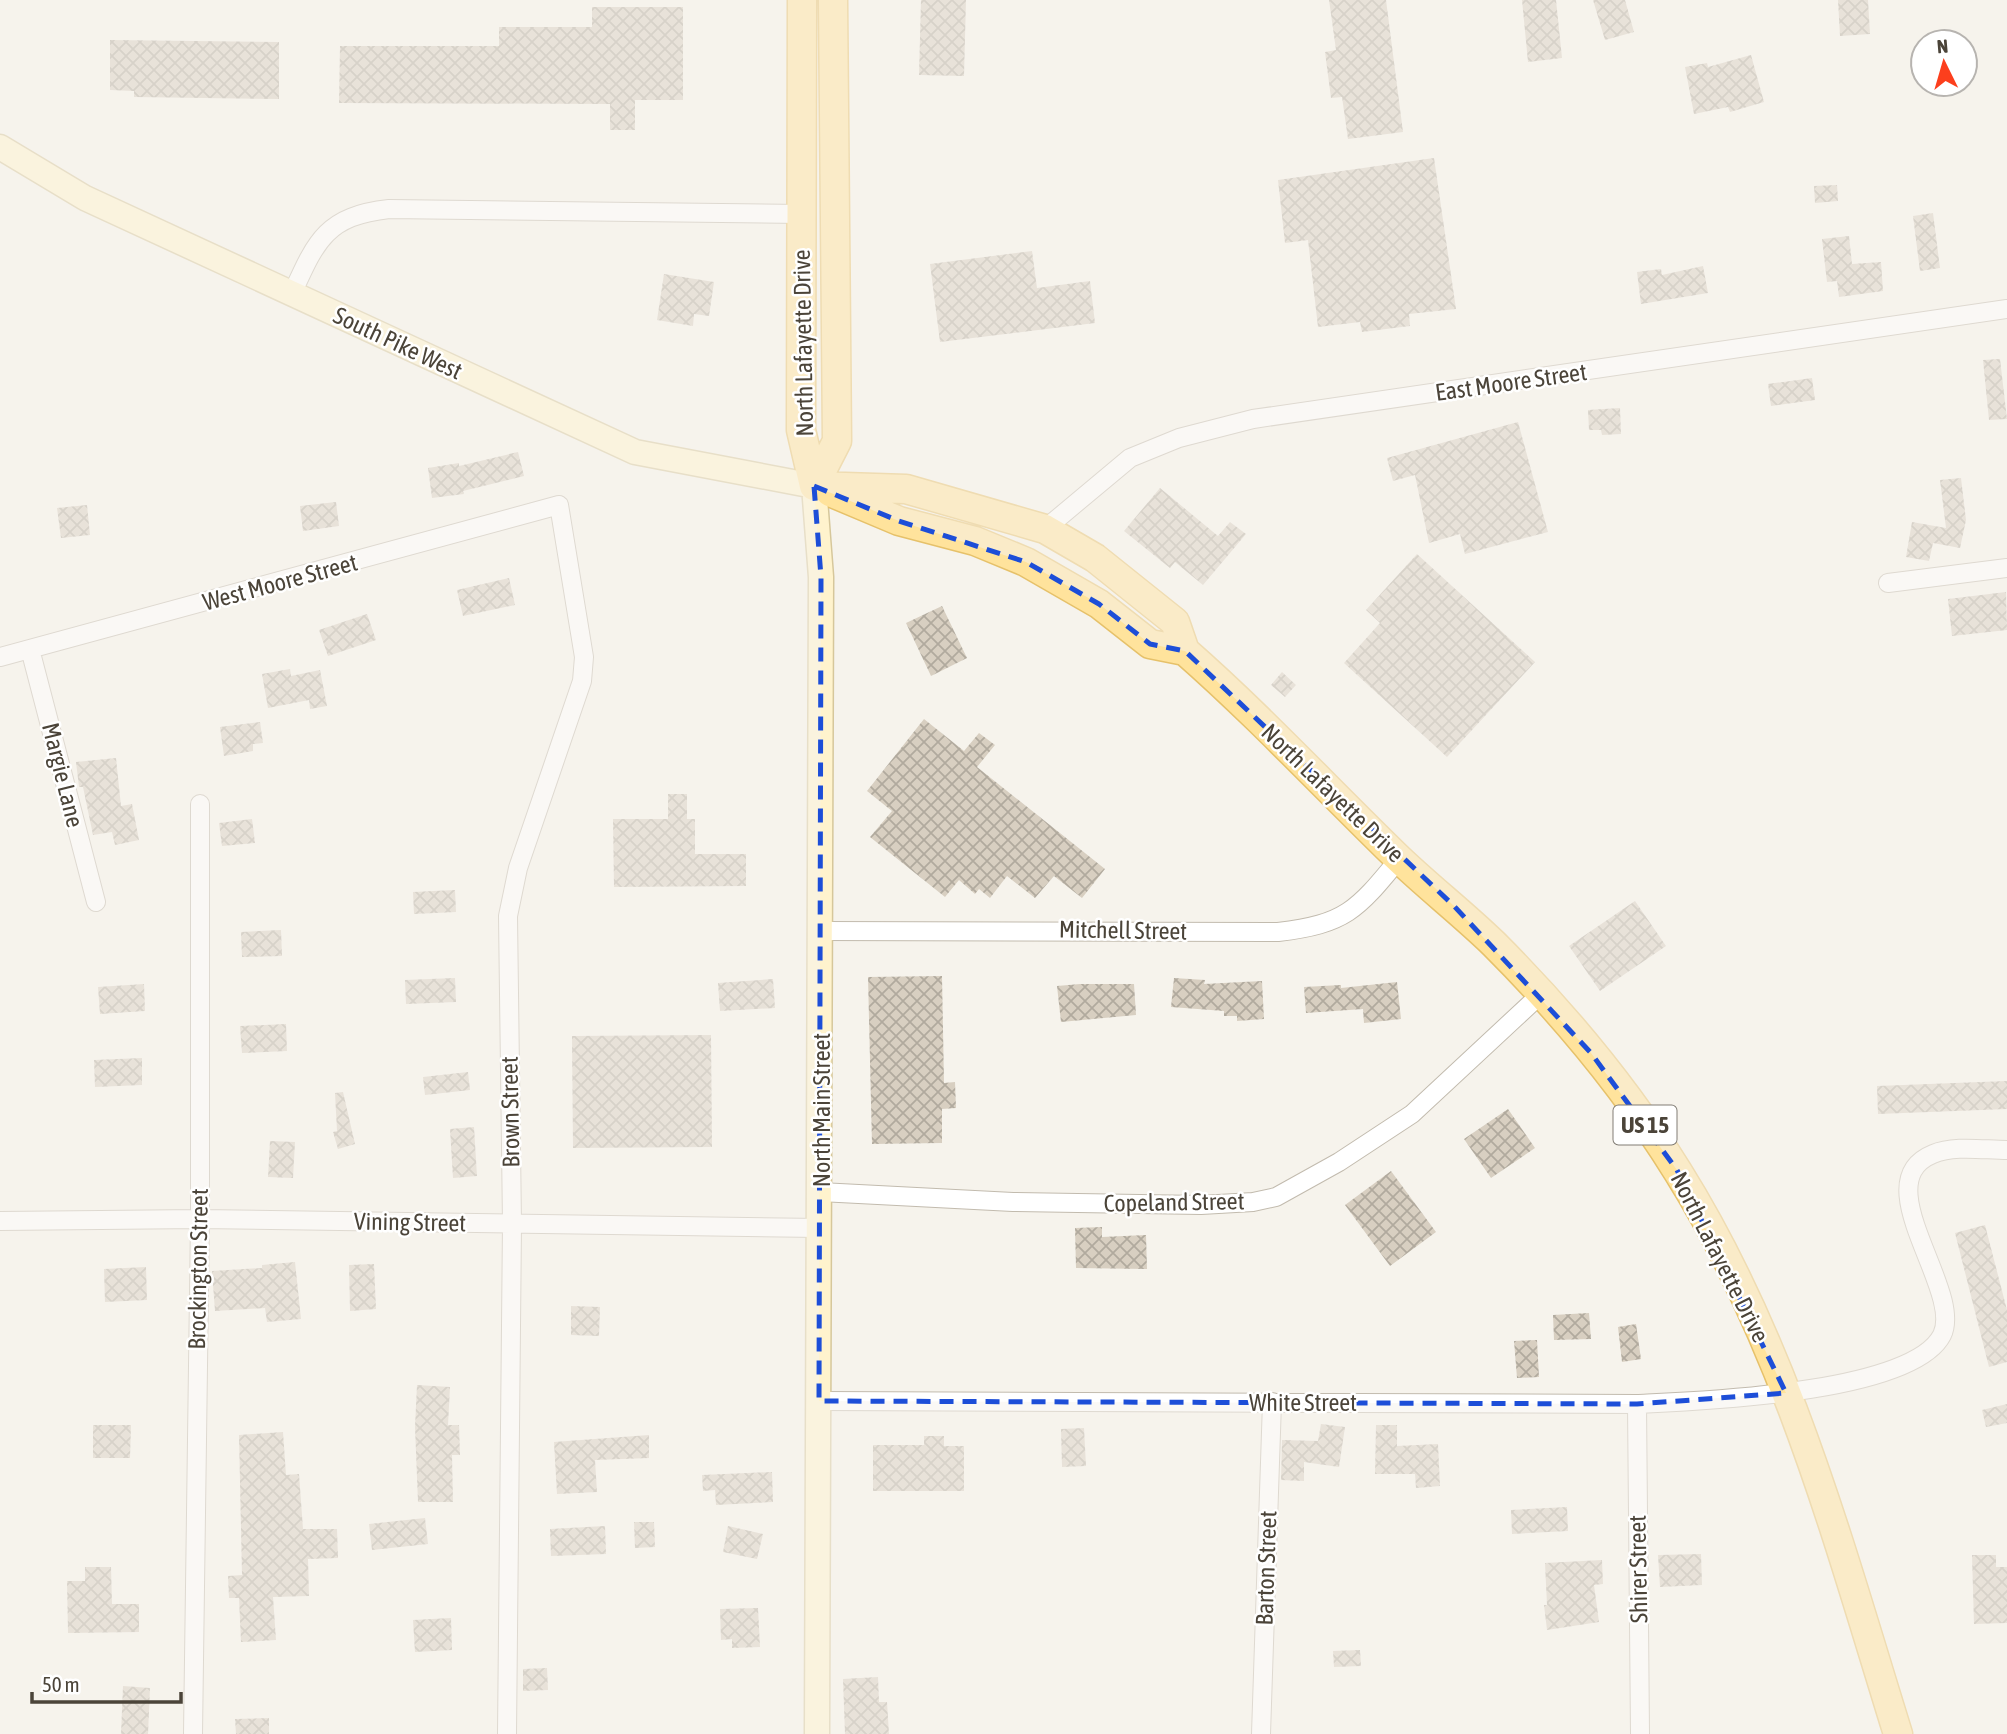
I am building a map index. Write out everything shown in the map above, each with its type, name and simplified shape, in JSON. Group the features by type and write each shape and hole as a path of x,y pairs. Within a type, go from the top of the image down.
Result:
{"main road":[{"name":"North Lafayette Drive","path":"802,0 801,430 814,485 906,489 1045,529 1095,558 1175,622 1185,651 1399,859 1454,906 1541,994 1623,1093 1677,1170 1716,1240 1786,1392 1825,1493 1898,1734"},
{"path":"833,0 836,440 814,485 899,521 975,541 1027,562 1098,604 1150,644 1185,651"},
{"name":"South Pike West","path":"0,147 85,198 635,452 814,485"},
{"name":"North Main Street","path":"814,485 821,577 817,1734"}],"street":[{"path":"292,294 315,245 327,231 341,221 363,212 388,209 802,214"},
{"name":"East Moore Street","path":"1045,529 1130,458 1179,438 1253,419 2007,309"},
{"name":"West Moore Street","path":"0,657 559,505"},
{"name":"Brown Street","path":"507,1734 512,1224 507,946 510,897 582,681 584,657 559,505"},
{"path":"1888,583 2007,568"},
{"name":"Margie Lane","path":"30,649 96,902"},
{"name":"Brockington Street","path":"194,1734 200,1219 200,804"},
{"name":"Mitchell Street","path":"821,931 1278,932 1305,929 1352,912 1399,859"},
{"name":"Copeland Street","path":"820,1192 1013,1202 1201,1205 1254,1202 1276,1197 1339,1162 1412,1114 1541,994"},
{"name":"White Street","path":"819,1401 1637,1404 1739,1400 1886,1373 1925,1353 1942,1335 1945,1310 1907,1197 1914,1168 1932,1154 1954,1150 2007,1150"},
{"name":"Vining Street","path":"0,1221 200,1219 820,1228"},
{"name":"Barton Street","path":"1261,1734 1272,1402"},
{"name":"Shirer Street","path":"1637,1404 1640,1734"}],"highlighted area":[{"path":"814,486 899,521 1026,562 1099,604 1150,644 1185,651 1454,906 1591,1053 1677,1170 1786,1393 1637,1404 819,1401 821,577"}],"building":[{"path":"921,0 966,0 964,76 919,75"},
{"path":"1329,0 1386,0 1403,132 1348,139 1342,97 1331,98 1325,52 1336,50"},
{"path":"1522,0 1556,0 1562,58 1528,62"},
{"path":"1593,0 1625,0 1634,32 1605,40"},
{"path":"1838,0 1868,0 1870,34 1840,36"},
{"path":"592,7 683,7 683,100 635,100 635,130 610,130 610,104 339,103 340,46 499,46 499,27 592,27"},
{"path":"110,40 279,42 279,99 134,97 134,91 110,90"},
{"path":"1751,55 1764,102 1730,112 1728,107 1694,114 1685,67 1707,63 1708,67"},
{"path":"1434,158 1456,309 1409,314 1410,326 1362,332 1360,322 1318,327 1308,240 1285,243 1278,180"},
{"path":"1837,185 1838,201 1815,203 1814,186"},
{"path":"1933,213 1940,268 1920,271 1913,216"},
{"path":"1849,236 1852,264 1881,262 1883,291 1839,297 1837,281 1827,282 1822,239"},
{"path":"1032,251 1037,288 1090,281 1095,323 940,342 930,264"},
{"path":"1703,266 1708,293 1641,304 1637,272 1661,269 1662,275"},
{"path":"664,274 714,282 709,316 694,314 693,326 657,320"},
{"path":"2000,359 2007,419 1989,420 1983,360"},
{"path":"1812,378 1815,400 1771,406 1768,384"},
{"path":"1620,408 1621,434 1602,435 1601,430 1589,430 1588,410"},
{"path":"1518,422 1548,532 1465,554 1460,534 1429,543 1415,475 1393,481 1387,458"},
{"path":"518,452 524,476 463,491 464,494 432,498 428,468 459,463 459,466"},
{"path":"1961,478 1966,520 1960,548 1933,543 1929,561 1906,557 1912,522 1946,528 1940,480"},
{"path":"1160,488 1218,536 1230,522 1246,534 1203,585 1175,562 1170,568 1124,531"},
{"path":"336,502 339,526 303,531 300,506"},
{"path":"87,505 90,535 61,538 57,508"},
{"path":"1417,554 1535,662 1447,757 1344,663 1380,623 1366,610"},
{"path":"509,578 515,605 463,616 457,590"},
{"path":"2006,592 2007,630 1952,636 1948,599"},
{"path":"942,606 967,658 931,676 906,623"},
{"path":"367,614 376,640 328,656 319,630"},
{"path":"290,669 291,676 320,670 327,706 310,709 309,700 268,708 262,674"},
{"path":"1282,672 1296,685 1285,697 1271,685"},
{"path":"924,719 964,751 979,733 995,745 977,767 1105,869 1082,898 1054,876 1035,898 1007,876 990,898 979,889 975,894 959,880 945,897 870,837 892,811 867,791"},
{"path":"260,722 263,743 253,744 253,751 224,756 220,727"},
{"path":"116,758 121,806 132,804 139,840 115,845 112,832 93,835 83,787 79,787 76,762"},
{"path":"668,794 687,794 687,819 695,819 695,854 746,854 746,886 614,887 613,819 668,819"},
{"path":"252,819 255,843 222,846 219,823"},
{"path":"455,890 456,912 414,914 413,892"},
{"path":"1635,901 1666,946 1600,991 1569,946"},
{"path":"281,930 282,956 242,957 241,932"},
{"path":"942,976 944,1083 955,1082 956,1108 942,1109 942,1143 872,1144 868,977"},
{"path":"455,978 456,1002 406,1004 405,980"},
{"path":"1174,978 1205,980 1204,984 1262,981 1264,1019 1237,1021 1237,1016 1224,1016 1224,1011 1171,1007"},
{"path":"773,979 775,1008 720,1011 718,983"},
{"path":"1397,982 1401,1019 1364,1023 1363,1009 1306,1013 1304,987 1341,985 1341,988"},
{"path":"144,984 145,1011 100,1014 98,987"},
{"path":"1134,984 1136,1015 1061,1022 1057,986"},
{"path":"286,1024 287,1051 242,1053 240,1026"},
{"path":"711,1035 712,1147 573,1148 572,1036"},
{"path":"142,1058 142,1085 95,1087 94,1060"},
{"path":"468,1072 470,1090 425,1095 423,1077"},
{"path":"2007,1081 2007,1109 1878,1114 1877,1086"},
{"path":"343,1092 355,1144 338,1149 333,1132 337,1131 335,1093"},
{"path":"1508,1109 1535,1148 1491,1178 1464,1139"},
{"path":"474,1127 477,1176 453,1178 450,1129"},
{"path":"270,1141 295,1142 293,1178 268,1177"},
{"path":"1391,1171 1436,1232 1390,1266 1345,1205"},
{"path":"1985,1225 2007,1310 2007,1362 1989,1367 1955,1233"},
{"path":"1102,1227 1102,1237 1146,1235 1147,1269 1076,1268 1075,1228"},
{"path":"295,1262 301,1319 267,1322 265,1308 215,1311 212,1271 262,1268 262,1265"},
{"path":"374,1264 376,1309 350,1311 349,1265"},
{"path":"146,1267 147,1300 105,1302 104,1269"},
{"path":"571,1306 600,1307 599,1336 571,1335"},
{"path":"1589,1313 1591,1339 1554,1340 1553,1315"},
{"path":"1636,1324 1641,1359 1622,1362 1618,1327"},
{"path":"1537,1340 1539,1377 1517,1378 1514,1341"},
{"path":"417,1385 450,1387 448,1425 459,1425 460,1455 452,1455 453,1502 418,1502 415,1427"},
{"path":"2007,1404 2007,1423 1986,1427 1982,1410"},
{"path":"1321,1424 1345,1427 1339,1467 1304,1462 1304,1481 1281,1480 1282,1440 1318,1441"},
{"path":"93,1425 131,1425 130,1458 93,1458"},
{"path":"1376,1425 1397,1425 1397,1446 1438,1444 1440,1486 1416,1488 1415,1474 1375,1474"},
{"path":"1084,1428 1086,1466 1062,1467 1061,1429"},
{"path":"283,1432 286,1475 299,1474 303,1529 337,1529 338,1558 308,1559 309,1596 273,1597 276,1640 241,1642 239,1598 229,1598 228,1576 242,1575 239,1435"},
{"path":"649,1435 649,1458 595,1460 597,1492 557,1494 554,1442"},
{"path":"924,1436 944,1436 944,1446 964,1446 964,1491 873,1491 873,1445 924,1445"},
{"path":"772,1472 773,1502 716,1505 715,1490 703,1491 702,1475"},
{"path":"1567,1507 1568,1531 1512,1534 1511,1510"},
{"path":"425,1518 428,1544 372,1550 369,1524"},
{"path":"634,1522 654,1522 655,1547 635,1548"},
{"path":"605,1526 606,1554 551,1556 550,1529"},
{"path":"728,1526 763,1534 757,1559 723,1552"},
{"path":"1701,1554 1702,1585 1660,1587 1658,1555"},
{"path":"1972,1555 1996,1555 1996,1567 2007,1567 2007,1623 1974,1624"},
{"path":"1602,1560 1603,1584 1594,1585 1599,1622 1547,1630 1544,1605 1547,1605 1545,1563"},
{"path":"85,1567 111,1567 112,1604 139,1604 139,1632 68,1633 67,1581 85,1581"},
{"path":"758,1608 760,1647 732,1648 732,1639 721,1640 720,1609"},
{"path":"451,1618 452,1650 415,1652 413,1620"},
{"path":"1360,1650 1361,1666 1334,1667 1333,1651"},
{"path":"547,1668 548,1690 523,1691 523,1669"},
{"path":"878,1677 879,1702 887,1702 889,1734 845,1734 843,1679"},
{"path":"123,1686 150,1688 148,1734 121,1734"},
{"path":"269,1718 269,1734 236,1734 235,1719"}]}
